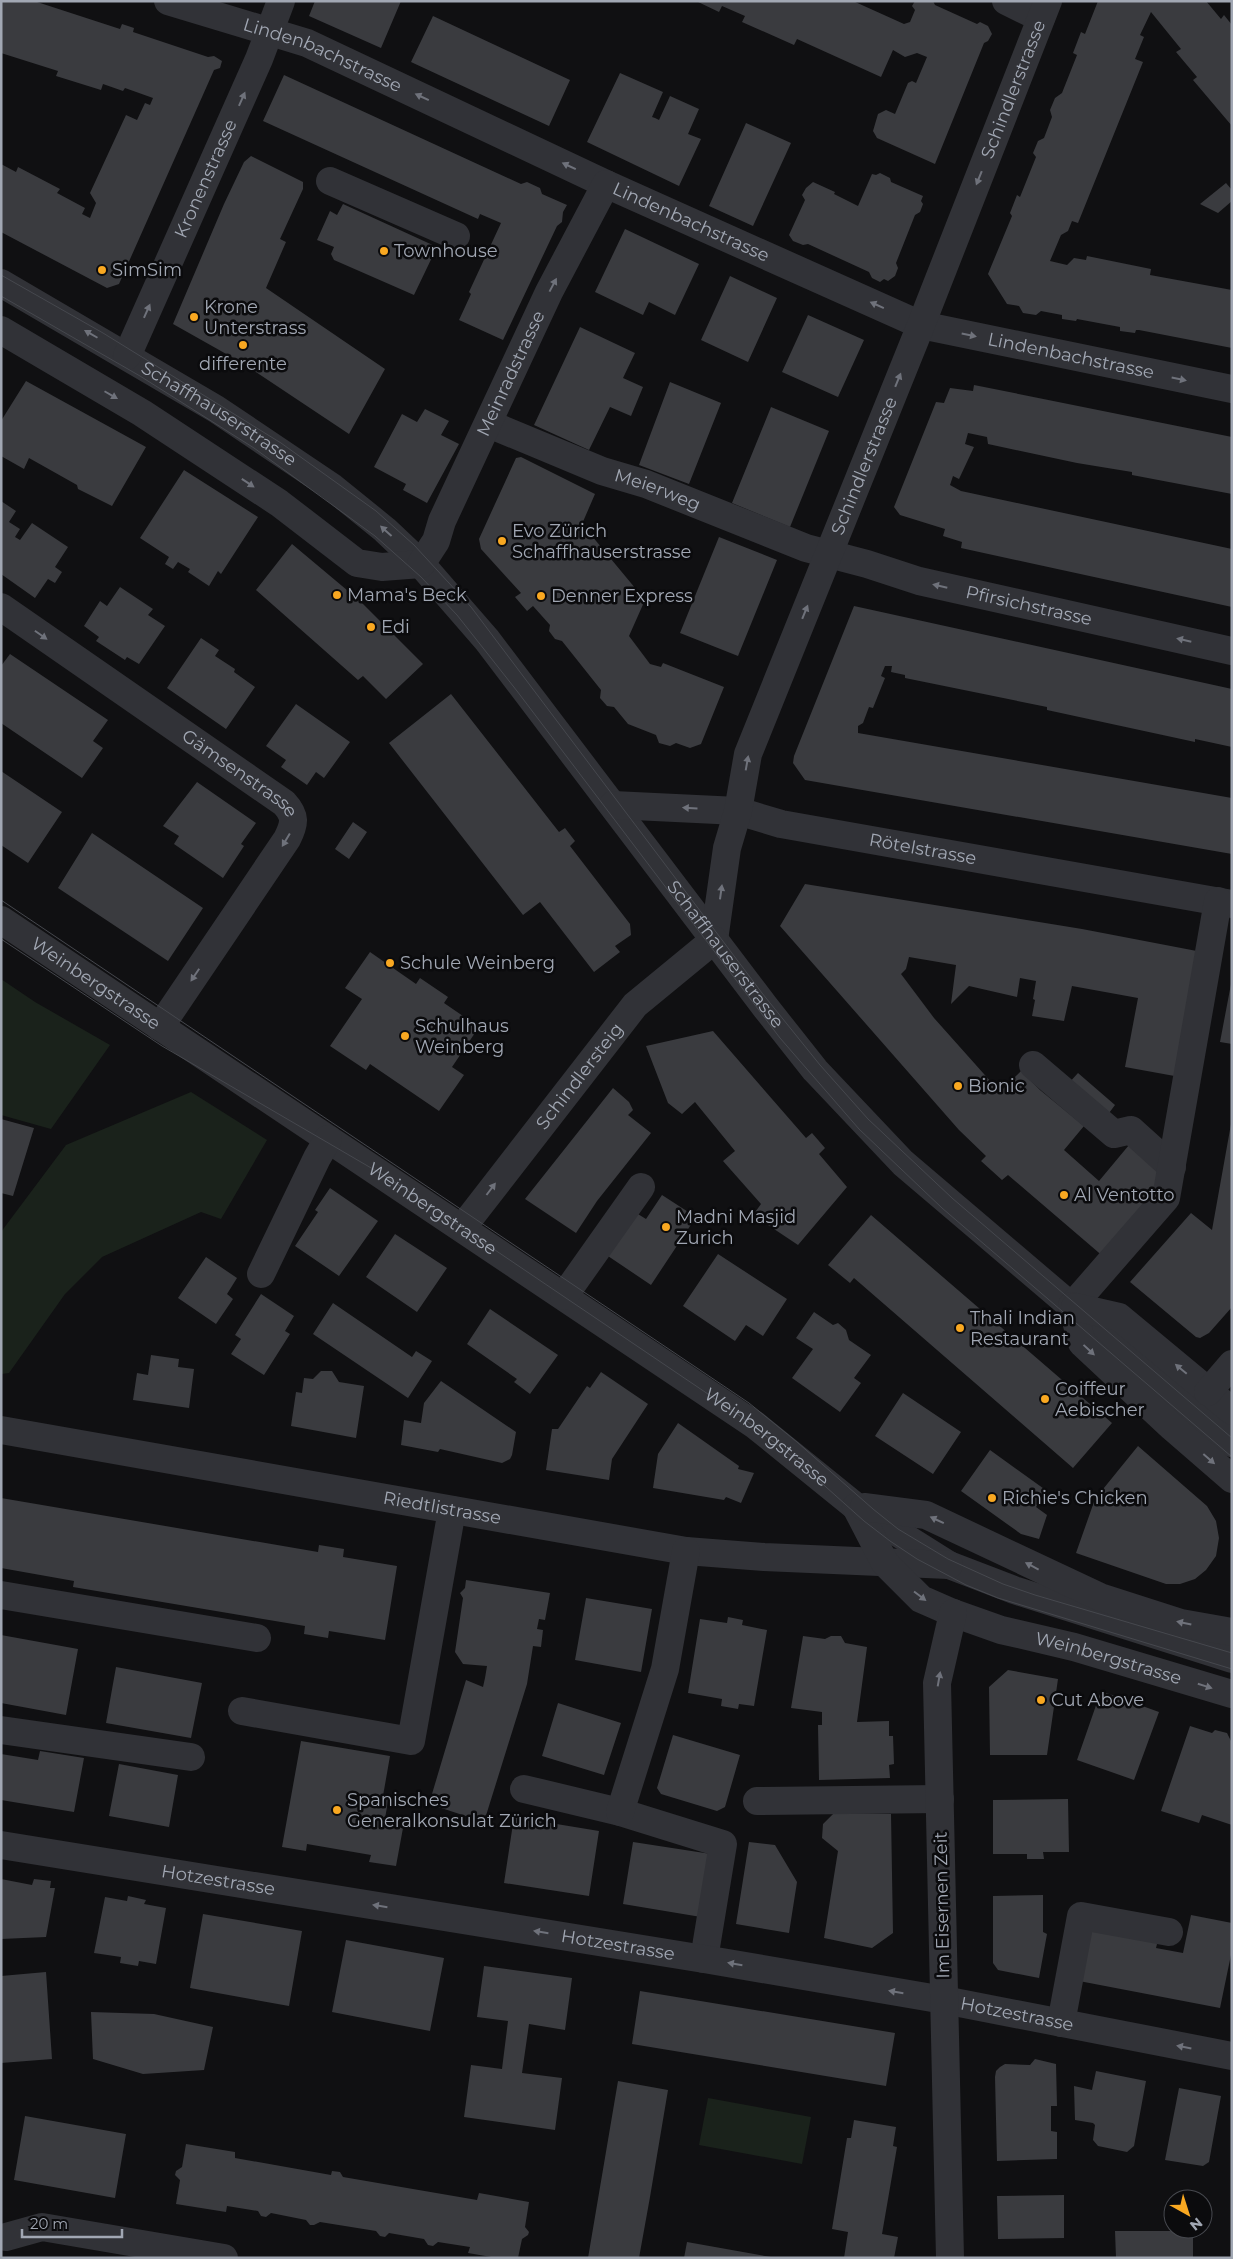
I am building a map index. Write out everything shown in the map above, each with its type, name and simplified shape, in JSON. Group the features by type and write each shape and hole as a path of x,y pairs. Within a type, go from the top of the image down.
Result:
{"street":[{"name":"Lindenbachstrasse","path":"168,1 307,43 606,184 921,325 1232,389"},
{"name":"Kronenstrasse","path":"127,356 259,59 281,1"},
{"path":"1006,1 1045,10"},
{"name":"Schindlerstrasse","path":"714,940 727,848 738,811 748,754 921,325 1045,10"},
{"path":"330,181 456,236"},
{"name":"Meinradstrasse","path":"421,564 436,541 442,521 489,424 549,292 606,184"},
{"name":"Schaffhauserstrasse","path":"1,283 216,409 332,487 385,530 421,564 487,640 815,1070 903,1163 1232,1443"},
{"path":"4,337 142,412 279,503 357,562 382,567 421,564"},
{"name":"Meierweg","path":"489,424 602,471 646,484 806,548 828,552"},
{"name":"Pfirsichstrasse","path":"828,552 919,581 1232,651"},
{"name":"Gämsenstrasse","path":"1,607 284,803 292,813 293,828 287,839 160,1027"},
{"name":"Rötelstrasse","path":"613,805 738,811 781,824 1225,903"},
{"path":"1225,903 1166,1198 1072,1306 1082,1343 1172,1427 1232,1479"},
{"name":"Weinbergstrasse","path":"1,920 564,1296 755,1426 855,1506 949,1565 1014,1590 1232,1659"},
{"name":"Schindlersteig","path":"462,1228 634,1005 714,940"},
{"path":"1033,1065 1114,1134 1131,1130 1172,1168"},
{"path":"261,1274 328,1139"},
{"path":"564,1296 640,1188"},
{"name":"Schaffhauserstrasse","path":"1072,1306 1119,1317 1232,1411"},
{"path":"1208,1392 1232,1364"},
{"name":"Riedtlistrasse","path":"1,1430 686,1551 949,1565"},
{"path":"855,1506 926,1515 1100,1597 1181,1623 1232,1632"},
{"name":"Weinbergstrasse","path":"855,1506 885,1563 921,1599 1001,1630 1074,1647 1232,1694"},
{"path":"242,1712 411,1742 452,1510"},
{"path":"885,1563 923,1549 981,1541"},
{"path":"620,1812 665,1669 686,1551"},
{"path":"1,1595 257,1638"},
{"name":"Im Eisernen Zeit","path":"950,2258 937,1683 953,1613"},
{"path":"1,1730 191,1756"},
{"path":"524,1789 620,1812 723,1844 704,1959"},
{"path":"757,1801 940,1799"},
{"name":"Hotzestrasse","path":"1,1845 704,1959 944,2000 1232,2056"},
{"path":"1061,2023 1081,1916 1169,1932"},
{"path":"8,2241 42,2227 224,2258"}],"shaded area":[{"path":"1,979 35,1002 110,1045 51,1129 1,1115"},
{"path":"191,1092 267,1140 221,1219 201,1212 102,1257 65,1294 9,1373 1,1374 1,1232 66,1145"},
{"path":"708,2098 811,2117 802,2164 699,2145"}],"building":[{"path":"1,1 34,1 120,29 122,24 134,28 133,32 208,57 214,56 222,61 220,68 214,70 119,284 107,288 1,232 1,164 16,172 18,167 60,189 57,193 85,208 82,214 90,218 96,203 90,193 126,115 137,120 145,103 150,105 153,98 125,88 123,91 103,84 101,90 56,76 58,71 1,53"},
{"path":"315,1 401,1 381,48 309,16"},
{"path":"696,1 853,1 904,24 910,22 915,10 912,6 915,1 933,1 935,5 977,24 980,22 988,26 992,34 988,41 984,43 935,164 877,138 873,131 878,114 886,110 895,114 908,83 912,81 916,83 927,57 917,53 905,57 893,50 881,77 797,39 794,45 742,22 745,16 722,6 719,12"},
{"path":"1098,1 1206,1 1221,19 1224,15 1232,25 1232,126 1193,80 1197,77 1176,52 1181,49 1151,12 1140,35 1144,37 1135,59 1143,62 1078,223 1072,221 1068,231 1061,235 1050,261 1067,265 1074,258 1086,260 1087,256 1151,269 1150,275 1232,290 1232,348 1139,330 1136,330 1135,333 1120,331 1120,327 1077,319 1076,321 1062,319 1062,315 1041,311 1036,315 1023,313 1019,306 1007,304 988,274 1012,216 1010,213 1017,195 1020,197 1036,157 1033,153 1038,141 1044,138 1052,117 1050,110 1055,98 1062,93 1077,55 1073,53 1081,32 1085,34"},
{"path":"433,16 570,80 549,126 411,62"},
{"path":"620,73 663,92 652,117 659,120 670,96 699,109 688,134 701,139 679,186 587,142"},
{"path":"284,75 521,184 527,182 540,188 542,194 567,205 563,212 562,222 557,226 503,340 459,320 471,294 469,292 501,223 480,214 478,219 263,121"},
{"path":"746,123 791,143 753,226 709,206"},
{"path":"251,156 303,182 303,189 280,239 286,242 266,288 385,369 349,434 244,364 173,324 224,204 244,162"},
{"path":"880,173 890,178 891,182 923,196 920,212 915,215 896,263 898,268 895,276 888,281 884,279 880,282 872,278 869,272 808,244 803,245 793,241 789,235 805,200 802,195 813,182 835,192 834,194 858,206 872,174"},
{"path":"1226,183 1232,190 1232,201 1218,213 1200,204"},
{"name":"Townhouse","path":"343,204 437,247 414,295 334,260 331,254 334,247 317,240 330,211 337,215"},
{"path":"625,229 699,264 675,315 649,302 643,315 595,292"},
{"path":"730,276 777,298 748,362 701,340"},
{"path":"808,315 864,340 838,397 782,372"},
{"path":"580,327 635,353 623,378 643,387 631,416 610,407 589,450 534,425"},
{"path":"26,381 146,447 112,506 78,489 77,485 29,458 24,469 1,456 1,421"},
{"path":"670,382 721,403 689,484 639,465"},
{"path":"974,385 1232,437 1232,494 988,444 987,437 968,433 965,444 974,447 959,479 953,476 950,485 961,491 1232,549 1232,607 961,548 962,542 943,536 945,529 900,515 894,507 936,402 944,403 950,388 973,391"},
{"path":"771,407 829,431 790,527 732,503"},
{"path":"425,409 449,421 441,435 459,444 427,503 403,490 406,484 374,467 402,414 417,422"},
{"path":"521,457 595,494 582,524 645,600 629,636 650,664 661,667 663,663 724,687 701,744 690,748 676,743 670,746 659,743 656,735 628,724 614,707 607,706 600,698 601,690 562,641 555,639 549,631 550,625 533,606 527,611 515,597 521,593 481,549 479,539 516,458"},
{"path":"184,470 258,517 221,574 218,571 209,586 188,572 190,569 178,562 173,569 165,564 169,557 140,538"},
{"path":"1,501 16,511 9,522 20,529 15,537 20,540 32,523 68,547 55,567 62,572 55,583 48,579 35,598 1,574"},
{"path":"719,537 777,560 738,656 680,633"},
{"path":"292,544 360,601 423,664 386,699 363,676 358,680 256,590"},
{"path":"120,587 153,609 148,615 165,626 139,664 127,657 125,660 96,641 99,637 84,626 100,601 107,606"},
{"path":"854,606 1232,689 1232,747 1195,739 1195,742 1047,710 1047,707 905,678 905,675 891,672 892,666 885,666 881,676 885,678 873,708 869,707 863,723 858,726 858,733 1232,798 1232,854 805,780 793,763 794,756"},
{"path":"201,638 219,650 215,656 235,669 234,672 255,687 226,729 167,688"},
{"path":"10,654 108,720 93,741 103,748 82,778 1,723 1,666"},
{"path":"451,694 559,832 565,828 575,841 570,846 630,924 631,935 615,946 620,952 594,972 540,902 523,915 389,743"},
{"path":"296,704 350,742 324,778 316,772 307,785 281,767 286,760 266,746"},
{"path":"1,771 62,812 28,863 1,845"},
{"path":"197,782 256,823 241,844 244,846 223,878 174,844 179,836 163,826"},
{"path":"353,822 367,832 349,859 335,849"},
{"path":"92,833 203,908 168,961 58,888"},
{"path":"805,884 1082,929 1202,952 1180,1077 1125,1067 1138,998 1072,986 1064,1021 1032,1016 1036,981 1020,978 1017,997 969,986 951,1004 956,965 909,957 906,969 901,974 934,1018 1000,1092 1021,1071 1040,1090 1084,1126 1064,1150 1099,1181 1129,1145 1161,1175 1159,1196 1105,1258 1008,1175 1002,1180 981,1161 986,1156 959,1130 780,926"},
{"name":"Schulhaus Weinberg","path":"370,952 416,984 420,978 448,997 444,1003 479,1027 452,1067 464,1075 439,1111 370,1064 366,1070 330,1046 362,999 345,988"},
{"path":"1232,984 1232,1044 1220,1042"},
{"path":"713,1031 806,1138 812,1133 825,1148 819,1154 847,1187 798,1245 753,1215 761,1204 723,1161 735,1151 695,1102 682,1114 668,1103 646,1046"},
{"path":"1078,1073 1115,1105 1106,1117 1068,1084"},
{"path":"613,1088 629,1102 633,1110 628,1115 651,1133 597,1201 576,1233 525,1199"},
{"path":"1,1119 34,1128 13,1196 1,1193"},
{"path":"1231,1124 1232,1307 1209,1333 1200,1338 1196,1337 1130,1282 1191,1213 1212,1230"},
{"path":"330,1188 378,1221 339,1276 295,1246 318,1212 315,1210"},
{"path":"662,1195 696,1217 651,1285 605,1254 633,1211 646,1219"},
{"path":"871,1215 1112,1423 1073,1468 854,1278 850,1283 828,1265"},
{"path":"395,1234 447,1268 417,1312 366,1277"},
{"path":"718,1254 787,1299 763,1336 746,1325 735,1341 683,1306"},
{"path":"206,1257 237,1278 227,1294 233,1299 216,1324 178,1298"},
{"path":"261,1294 294,1316 285,1331 290,1334 264,1375 231,1354 241,1339 235,1335"},
{"path":"333,1303 412,1357 416,1351 432,1361 408,1398 313,1334"},
{"path":"490,1309 558,1355 530,1394 514,1382 517,1379 467,1344"},
{"path":"814,1312 833,1325 838,1323 846,1330 849,1340 871,1355 854,1378 861,1383 840,1412 792,1378 813,1349 796,1338"},
{"path":"151,1355 179,1359 178,1367 194,1369 189,1408 133,1400 137,1373 148,1375"},
{"path":"321,1371 332,1371 339,1382 364,1386 356,1438 291,1426 296,1392 302,1393 304,1378 313,1379"},
{"path":"601,1372 648,1404 612,1459 609,1480 546,1470 552,1429 558,1429 587,1386 590,1388"},
{"path":"441,1381 516,1432 510,1459 502,1463 440,1449 438,1452 401,1445 404,1420 421,1423 424,1403"},
{"path":"903,1393 961,1432 933,1474 875,1436"},
{"path":"678,1423 739,1466 738,1469 754,1473 741,1503 726,1497 724,1500 653,1488 658,1454"},
{"path":"1138,1446 1207,1506 1216,1521 1219,1538 1216,1556 1206,1570 1195,1579 1180,1584 1166,1584 1076,1553 1095,1499"},
{"path":"990,1450 1047,1491 1036,1507 1047,1515 1039,1539 1021,1534 961,1491"},
{"path":"1,1498 318,1552 319,1545 344,1549 343,1557 397,1566 385,1640 329,1631 328,1638 304,1634 305,1626 73,1587 74,1581 1,1568"},
{"path":"466,1580 550,1593 545,1620 539,1619 537,1629 543,1630 541,1647 533,1646 527,1684 484,1822 429,1804 466,1680 483,1687 487,1666 463,1664 455,1652 463,1598 460,1593 465,1588"},
{"path":"586,1598 652,1609 641,1672 575,1660"},
{"path":"728,1617 743,1620 742,1625 767,1630 754,1706 739,1704 738,1709 721,1706 722,1699 688,1693 700,1619 727,1623"},
{"path":"1,1635 78,1649 66,1715 1,1703"},
{"path":"803,1636 825,1639 831,1636 841,1636 845,1643 867,1647 857,1722 889,1721 889,1736 893,1736 894,1764 889,1765 890,1778 819,1780 818,1725 822,1725 822,1712 791,1708"},
{"path":"116,1667 202,1683 191,1738 106,1723"},
{"path":"1008,1670 1058,1679 1047,1755 990,1755 989,1687"},
{"path":"1101,1691 1159,1712 1134,1780 1077,1760"},
{"path":"558,1703 621,1723 604,1775 542,1756"},
{"path":"1190,1726 1212,1733 1215,1730 1227,1733 1232,1743 1232,1825 1202,1815 1199,1823 1161,1811"},
{"path":"673,1735 740,1755 725,1807 717,1811 661,1794 657,1788"},
{"name":"Spanisches Generalkonsulat Zürich","path":"301,1741 390,1756 383,1796 389,1796 384,1824 403,1828 396,1866 369,1862 371,1855 307,1844 306,1851 282,1847"},
{"path":"40,1751 84,1758 74,1812 1,1800 1,1754 38,1760"},
{"path":"119,1764 178,1775 169,1827 109,1816"},
{"path":"1068,1799 1069,1852 1043,1852 1044,1859 1027,1859 1027,1854 993,1854 993,1800"},
{"path":"834,1813 891,1814 893,1933 872,1948 824,1938 838,1851 822,1838 823,1824"},
{"path":"514,1817 599,1831 589,1896 504,1883"},
{"path":"633,1842 711,1854 701,1917 623,1904"},
{"path":"749,1842 775,1845 797,1882 789,1933 736,1924"},
{"path":"1,1879 32,1885 34,1879 51,1881 50,1888 55,1888 46,1937 1,1939"},
{"path":"1043,1895 1043,1932 1047,1934 1039,1978 998,1970 993,1963 993,1896"},
{"path":"128,1896 146,1900 144,1904 166,1908 156,1964 139,1961 138,1966 120,1963 121,1957 94,1953 105,1897 127,1901"},
{"path":"203,1914 302,1931 289,2006 190,1988"},
{"path":"1191,1915 1232,1923 1232,1950 1220,2008 1079,1981 1090,1927 1158,1940 1156,1948 1183,1953"},
{"path":"346,1940 444,1958 430,2031 332,2012"},
{"path":"484,1966 572,1978 565,2030 529,2024 522,2073 562,2078 555,2130 464,2117 471,2065 502,2069 508,2021 477,2017"},
{"path":"46,1972 52,2059 1,2063 1,1976"},
{"path":"640,1991 895,2033 886,2086 632,2044"},
{"path":"91,2012 154,2014 213,2027 204,2070 143,2074 93,2059"},
{"path":"1035,2059 1056,2064 1057,2106 1051,2106 1051,2131 1057,2132 1057,2159 997,2161 996,2071 1005,2064 1030,2065"},
{"path":"1096,2071 1146,2081 1134,2146 1127,2152 1098,2146 1093,2140 1095,2125 1075,2120 1074,2086 1092,2090"},
{"path":"618,2081 668,2090 650,2197 639,2258 588,2258"},
{"path":"1179,2088 1221,2096 1209,2162 1203,2166 1165,2160"},
{"path":"25,2116 126,2134 115,2198 14,2180"},
{"path":"854,2120 896,2127 893,2146 897,2147 882,2234 898,2237 894,2258 844,2258 848,2232 832,2229 847,2138 851,2138"},
{"path":"186,2144 235,2152 235,2158 331,2175 332,2171 340,2172 343,2177 477,2200 479,2193 529,2202 525,2227 529,2232 522,2239 518,2258 497,2258 468,2253 470,2247 438,2242 433,2246 428,2245 424,2239 389,2233 385,2237 380,2236 376,2231 320,2222 310,2225 306,2220 271,2213 266,2217 261,2216 258,2211 227,2206 226,2212 176,2204 180,2180 175,2175 176,2171 182,2167"},
{"path":"1064,2195 1064,2238 998,2239 997,2196"},
{"path":"1115,2231 1163,2231 1163,2239 1193,2239 1193,2258 1116,2258"},
{"path":"687,2242 771,2257 771,2258 684,2258"}],"tram line":[{"path":"1,275 103,333 281,443 376,511 414,545 471,607 762,993 820,1065 868,1119 952,1198 1232,1438"},
{"path":"1,296 140,376 254,448 375,536 421,577 457,615 517,691 780,1038 859,1129 942,1208 1232,1457"},
{"path":"1,900 749,1403 898,1529 948,1559 1003,1584 1232,1653"},
{"path":"1,939 162,1046 390,1179 739,1415 788,1453 864,1521 917,1559 966,1585 998,1598 1232,1669"}],"place":[{"name":"Townhouse","path":"384,251"},
{"name":"SimSim","path":"102,270"},
{"name":"Krone Unterstrass","path":"194,317"},
{"name":"differente","path":"243,345"},
{"name":"Evo Zürich Schaffhauserstrasse","path":"502,541"},
{"name":"Mama's Beck","path":"337,595"},
{"name":"Denner Express","path":"541,596"},
{"name":"Edi","path":"371,627"},
{"name":"Schule Weinberg","path":"390,963"},
{"name":"Schulhaus Weinberg","path":"405,1036"},
{"name":"Bionic","path":"958,1086"},
{"name":"Al Ventotto","path":"1064,1195"},
{"name":"Madni Masjid Zurich","path":"666,1227"},
{"name":"Thali Indian Restaurant","path":"960,1328"},
{"name":"Coiffeur Aebischer","path":"1045,1399"},
{"name":"Richie's Chicken","path":"992,1498"},
{"name":"Cut Above","path":"1041,1700"},
{"name":"Spanisches Generalkonsulat Zürich","path":"337,1810"}]}
